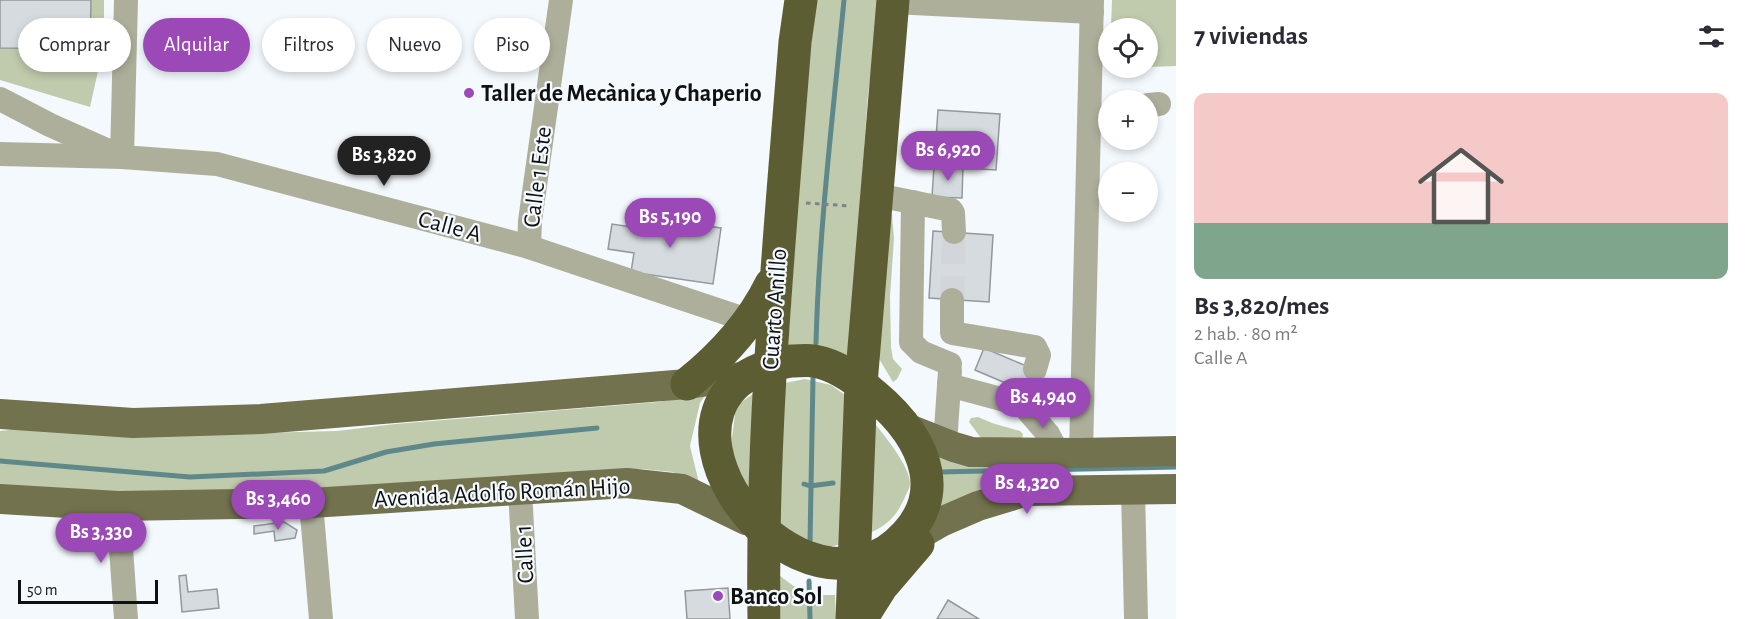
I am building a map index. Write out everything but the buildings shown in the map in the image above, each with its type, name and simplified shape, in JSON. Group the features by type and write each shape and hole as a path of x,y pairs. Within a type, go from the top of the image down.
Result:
{"highway":[{"name":"Cuarto Anillo","path":"765,619 755,529 759,371 777,271 795,42 801,0"},
{"path":"852,619 867,561 861,384 893,1"},
{"path":"687,384 710,366 739,336 750,321 777,271"},
{"path":"791,361 814,361 833,367 861,384 884,404 915,441 924,461 928,483 925,503 915,526 896,545 867,561 832,568 810,564 776,546 755,529 737,508 717,461 716,425 731,393 759,371 791,361"},
{"path":"861,619 882,585 941,522"}],"main road":[{"path":"0,414 133,423 261,419 687,384 759,371"},
{"path":"906,428 971,452 1176,451"},
{"name":"Avenida Adolfo Román Hijo","path":"0,499 118,506 311,503 627,483 682,489 755,529"},
{"path":"867,561 941,522 996,499 1027,491 1176,489"}],"street":[{"path":"0,99 50,125 122,157 126,0"},
{"name":"Calle 1 Este","path":"529,247 561,0"},
{"path":"893,1 1092,6 1098,92"},
{"path":"1070,453 1098,118"},
{"name":"Calle A","path":"0,154 122,157 217,164 529,247 750,321"},
{"path":"877,195 951,210 954,232"},
{"path":"912,202 911,342 949,374 1028,388"},
{"path":"945,444 952,300"},
{"path":"952,333 1035,347 1039,355 1028,388 1048,434 1070,453"},
{"path":"1133,489 1136,619"},
{"name":"Calle 1","path":"520,490 528,619"},
{"path":"311,503 321,619"},
{"path":"118,506 126,619"}],"path":[{"path":"817,204 837,206"}],"green space":[{"path":"0,0 104,0 104,18 18,18 18,72 98,72 90,107 0,80"},
{"path":"817,0 881,0 868,94 849,357 832,349 788,349 805,88"},
{"path":"1112,0 1176,0 1176,66 1158,67 1158,18 1111,18"},
{"path":"887,212 892,215 894,238 890,297 891,347 893,359 902,369 893,382 878,357"},
{"path":"805,379 831,385 845,395 840,544 822,550 777,525 780,384"},
{"path":"707,393 700,403 690,446 700,487 673,472 642,469 345,488 102,492 0,487 0,431 37,427 261,433 337,431 658,402"},
{"path":"753,394 749,507 727,478 736,406"},
{"path":"978,417 1020,431 1023,434 1022,439 981,438 969,422 971,418"},
{"path":"872,420 901,460 910,484 894,516 880,528 866,535"},
{"path":"936,456 1014,461 1014,480 933,514"},
{"path":"779,575 804,592 835,595 836,619 781,619"}],"waterway":[{"path":"816,343 823,214 844,0"},
{"path":"810,543 813,377"},
{"path":"0,461 190,477 324,471 386,452 434,444 597,428"},
{"path":"939,472 1176,467"},
{"path":"804,484 810,486 833,483"},
{"path":"809,581 810,619"}],"tunnel":[{"path":"952,300 954,232"},
{"path":"1027,391 1035,369"}],"place":[{"name":"Taller de Mecànica y Chaperio","path":"469,93"},
{"name":"Banco Sol","path":"718,596"}]}
